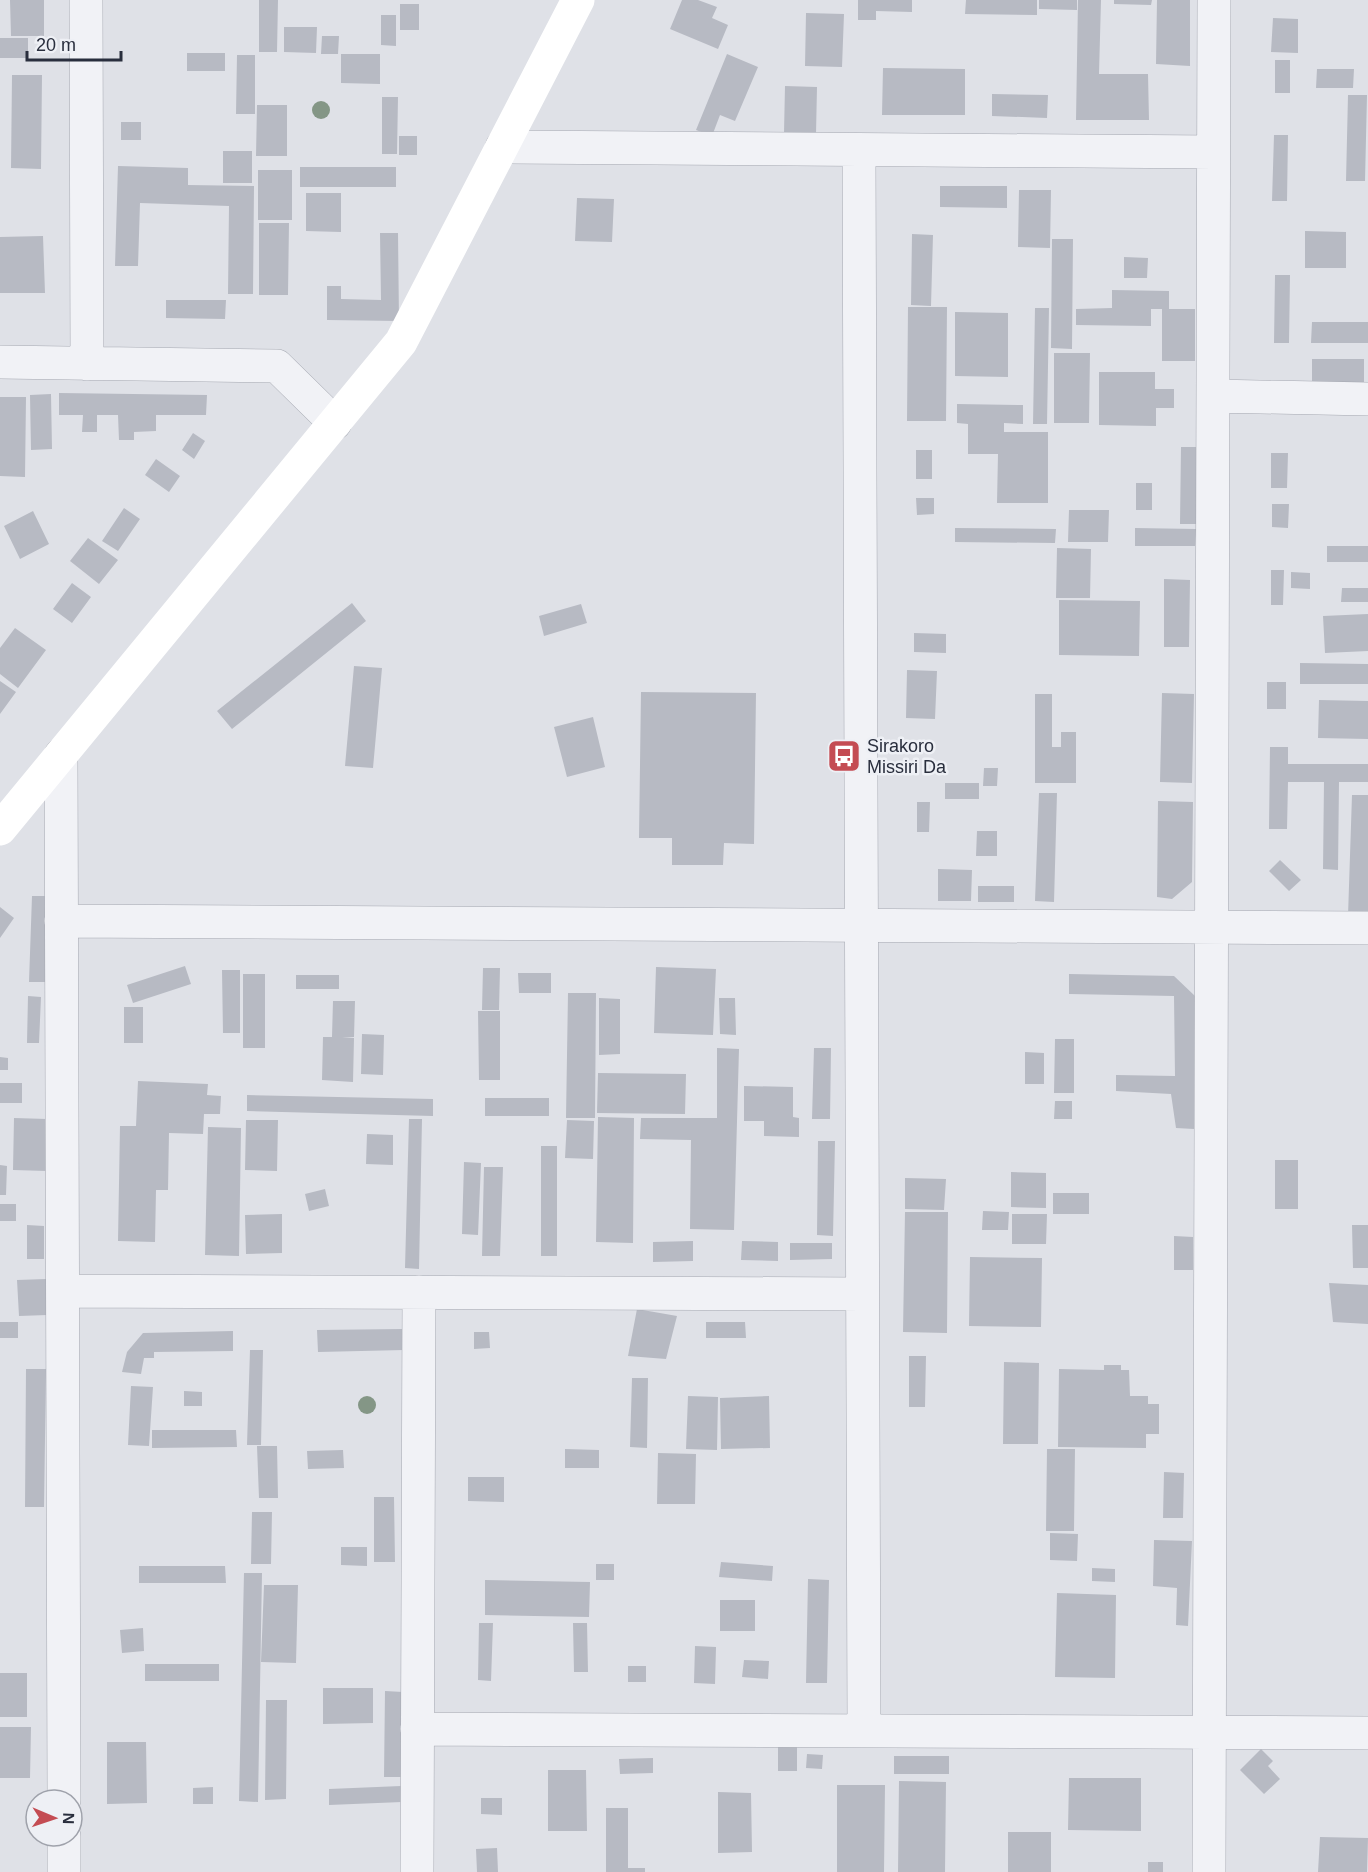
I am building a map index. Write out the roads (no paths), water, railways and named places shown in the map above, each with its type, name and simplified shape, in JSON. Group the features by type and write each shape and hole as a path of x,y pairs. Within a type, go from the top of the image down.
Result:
{"street":[{"path":"86,0 87,364"},
{"path":"0,830 401,342 578,0"},
{"path":"1209,1872 1214,0"},
{"path":"502,147 1213,152"},
{"path":"859,150 864,1731"},
{"path":"0,362 277,366 335,423"},
{"path":"1213,396 1368,399"},
{"path":"61,755 64,1788"},
{"path":"62,921 1368,928"},
{"path":"63,1291 862,1294"},
{"path":"417,1872 419,1292"},
{"path":"417,1729 1368,1733"},
{"path":"64,1848 64,1872"}],"place":[{"name":"Sirakoro Missiri Da","path":"844,756"}]}
